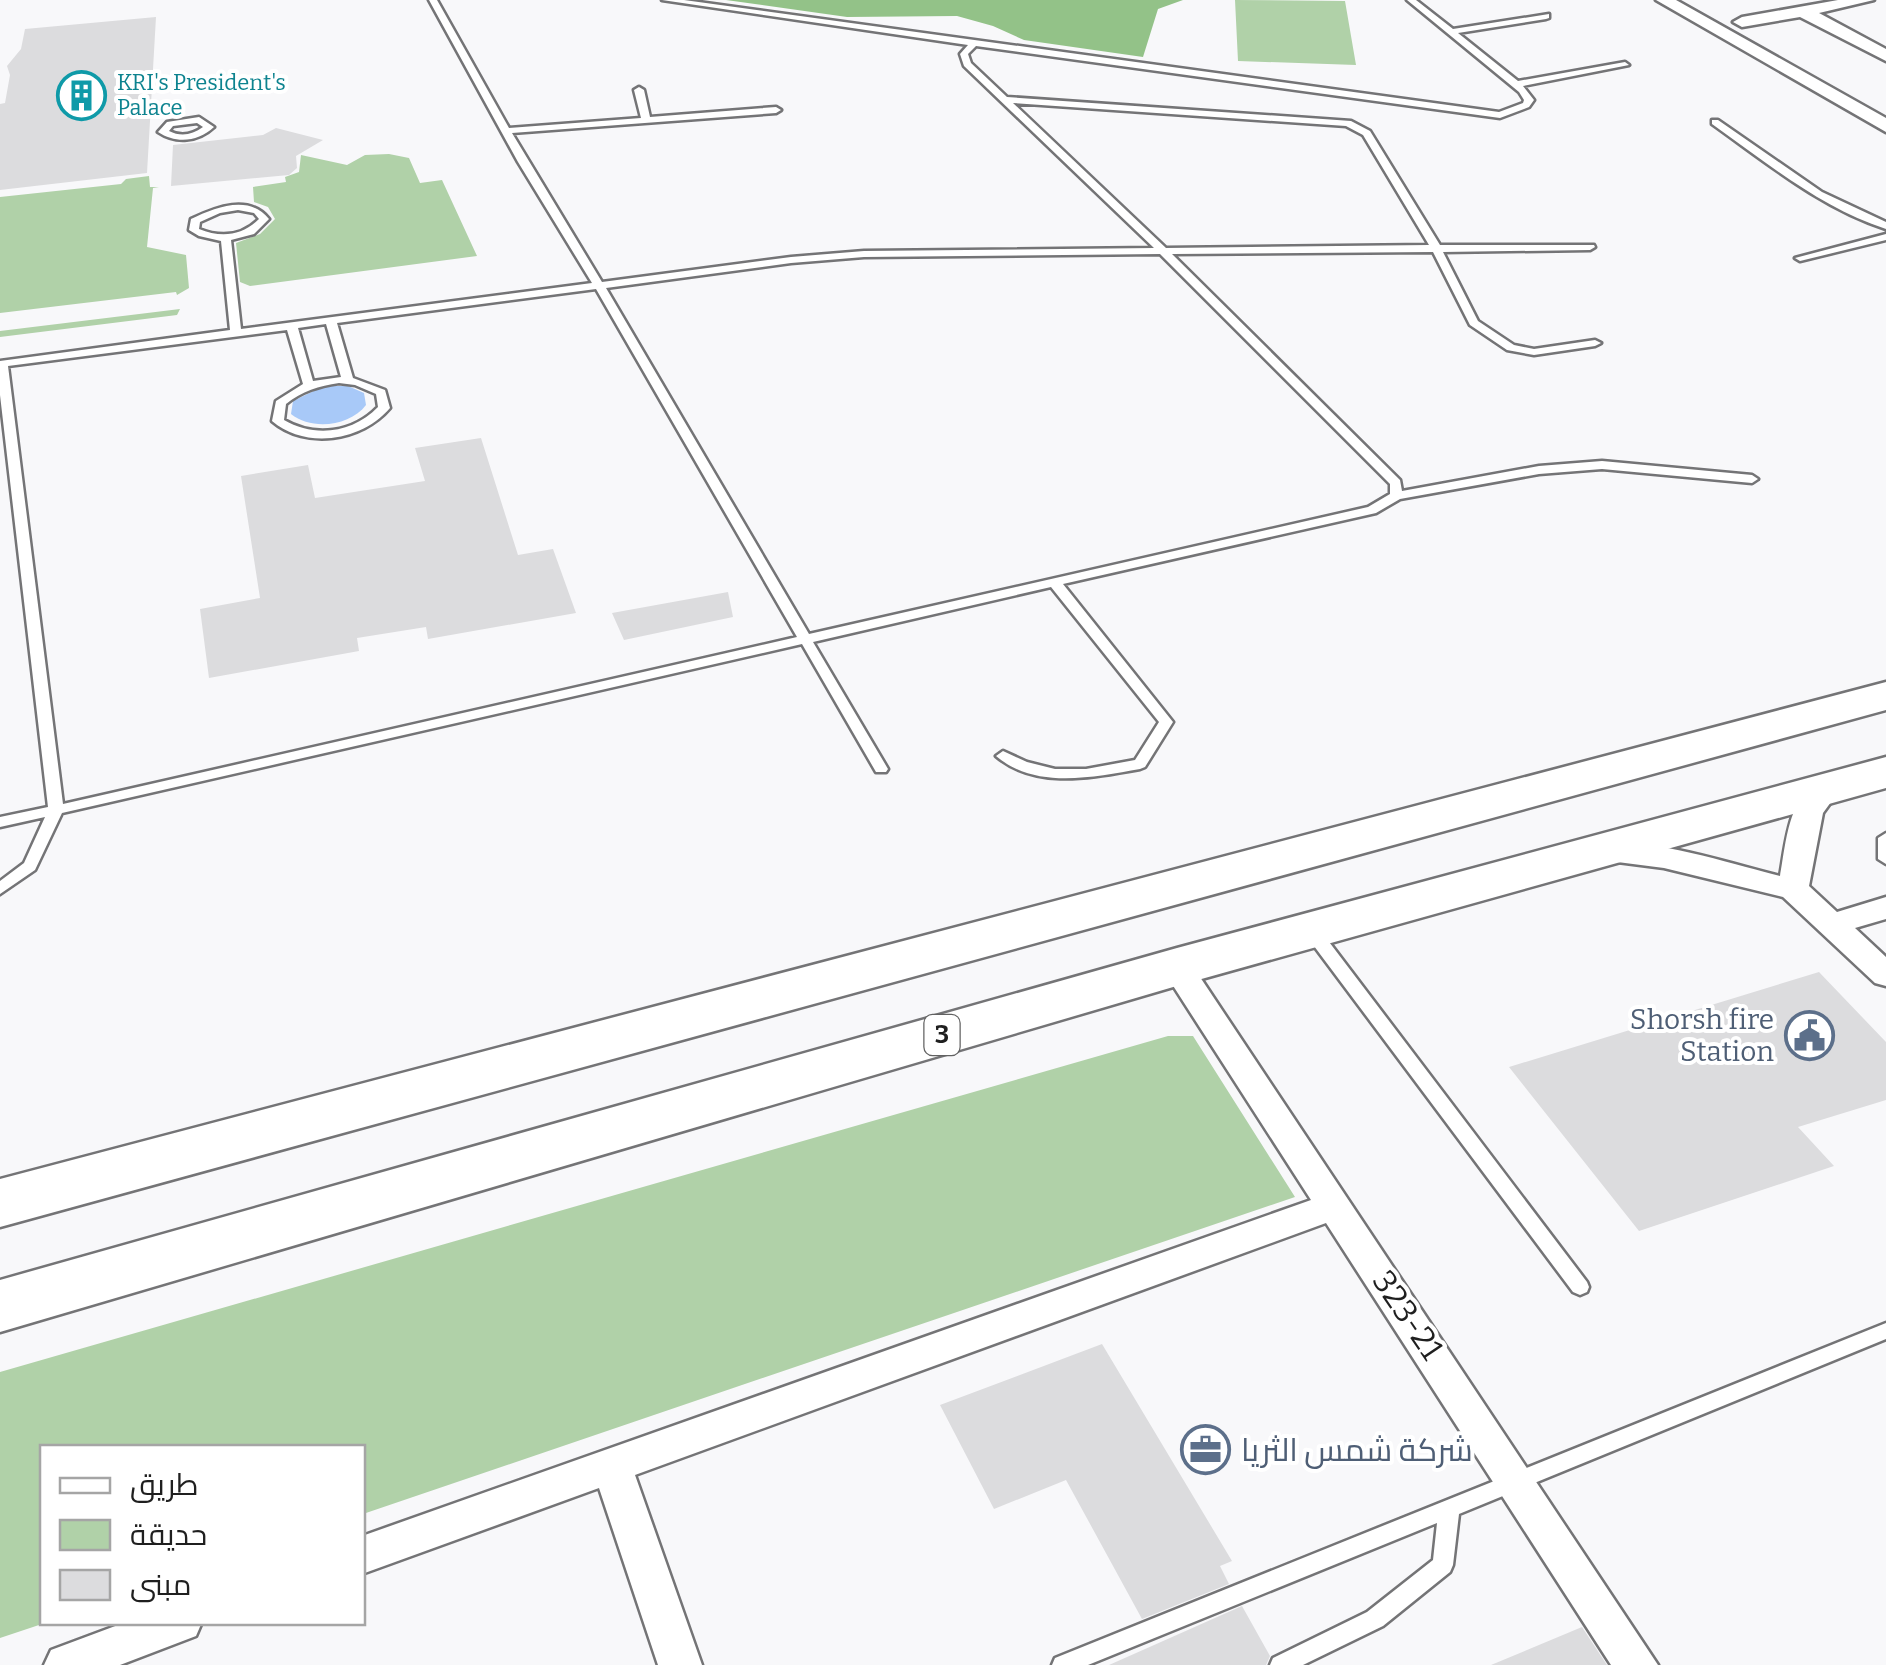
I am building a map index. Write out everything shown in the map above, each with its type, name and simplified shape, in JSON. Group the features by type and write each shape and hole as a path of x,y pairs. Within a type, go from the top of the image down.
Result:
{"highway":[{"path":"0,1203 1886,696"},
{"name":"3","path":"0,1306 1178,967 1883,777"}],"street":[{"path":"1664,0 1886,126"},
{"path":"1742,22 1866,0"},
{"path":"1802,12 1886,56"},
{"path":"1793,889 1808,812 1824,791"},
{"path":"1605,852 1664,858 1793,889 1886,975"},
{"path":"1833,924 1886,908"},
{"name":"323-21","path":"1178,967 1636,1665"},
{"path":"365,1554 1334,1206"},
{"path":"612,1463 680,1665"},
{"path":"66,1665 173,1625"}],"lane":[{"path":"432,0 880,769"},
{"path":"666,0 1482,114 1500,115 1522,109 1528,96 1516,84 1411,0"},
{"path":"1451,32 1546,16"},
{"path":"974,43 964,54 967,64 1163,251 1396,483 1396,496"},
{"path":"1516,84 1625,66"},
{"path":"639,90 646,119"},
{"path":"1005,100 1348,123 1367,132 1436,248 1474,324 1511,348 1534,352 1595,343"},
{"path":"506,130 776,110"},
{"path":"1714,122 1802,183 1886,226"},
{"path":"227,208 249,208 262,214 262,224 256,228 226,238 199,234 194,230 195,221 227,208"},
{"path":"1800,258 1886,237"},
{"path":"226,238 236,333"},
{"path":"0,889 30,866 56,810 1,364 864,254 1590,247"},
{"path":"331,322 348,380"},
{"path":"292,326 309,386"},
{"path":"348,380 381,392 384,408 366,424 333,434 299,432 278,420 280,403 309,386 348,380"},
{"path":"0,822 1372,510 1396,496 1539,470 1602,465 1752,479"},
{"path":"1003,756 1026,768 1067,777 1140,764 1166,722 1054,582"},
{"path":"1886,838 1886,859"},
{"path":"1311,930 1580,1287"},
{"path":"1064,1665 1886,1331"},
{"path":"1281,1665 1374,1619 1444,1565 1450,1508"}],"green space":[{"path":"726,0 1183,0 1158,9 1143,57 1024,40 957,16 847,17"},
{"path":"1235,0 1345,1 1356,65 1238,61"},
{"path":"301,155 347,165 365,155 409,158 420,183 442,180 477,256 250,286 240,282 236,243 260,234 275,219 268,207 254,202 253,187 286,182 285,177 299,172"},
{"path":"149,176 150,187 159,187 153,188 147,247 186,255 189,288 177,295 176,292 0,313 0,197 121,184 126,179"},
{"path":"180,309 177,315 0,337 0,331"},
{"path":"1168,1036 1193,1036 1295,1197 365,1513 365,1445 40,1445 40,1625 0,1638 0,1372"}],"water":[{"path":"324,386 348,386 364,393 366,405 350,418 330,424 309,423 291,414 293,401"}],"building":[{"name":"KRI's President's Palace","path":"156,17 147,173 0,190 0,104 5,103 10,75 7,66 21,49 25,29"},
{"path":"276,128 323,140 296,156 297,168 289,175 171,186 173,145 263,135"},
{"path":"481,438 518,555 553,549 576,613 428,639 426,627 357,638 359,651 209,678 200,609 260,598 241,476 308,465 315,498 425,481 415,448"},
{"path":"728,592 733,617 624,640 612,613"},
{"path":"1819,972 1886,1042 1886,1100 1798,1127 1834,1166 1639,1231 1509,1067"},
{"path":"1102,1344 1232,1561 1220,1566 1229,1584 1142,1619 1066,1480 994,1509 940,1405"},
{"path":"1242,1606 1270,1656 1266,1665 1109,1665"},
{"path":"1582,1627 1607,1665 1491,1665"}],"place":[{"name":"KRI's President's Palace","path":"82,95"},
{"name":"Shorsh fire Station","path":"1809,1035"},
{"name":"شركة شمس الثريا","path":"1206,1450"}]}
